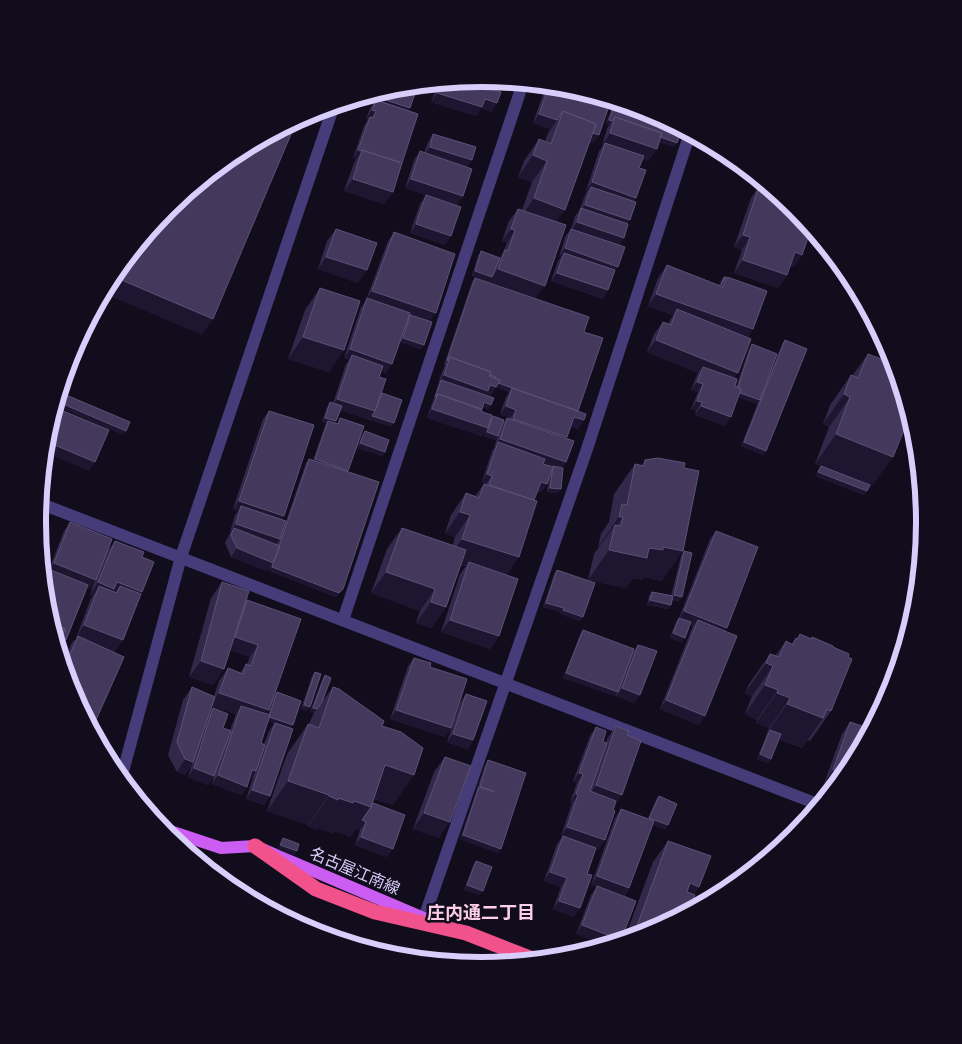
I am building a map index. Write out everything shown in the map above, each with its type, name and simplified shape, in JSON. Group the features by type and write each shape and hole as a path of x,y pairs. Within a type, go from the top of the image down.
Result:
{"highway":[{"path":"255,846 316,889 375,912 466,934 520,955"}],"main road":[{"name":"名古屋江南線","path":"179,834 221,848 255,846 424,918 520,955"}],"street":[{"path":"343,620 521,89"},
{"path":"124,770 181,557 331,114"},
{"path":"424,918 587,449 688,140"},
{"path":"47,506 813,802"}],"building":[{"path":"481,87 491,87 490,89 501,92 497,103 485,99 482,107 437,93 438,90"},
{"path":"415,93 410,108 383,99"},
{"path":"547,93 609,106 599,135 593,133 596,124 563,111 557,120 539,114"},
{"path":"377,100 418,114 402,163 358,150 370,117 373,118 376,111 372,110"},
{"path":"614,108 647,120 680,135 677,143 660,137 662,133 615,117 612,121 609,120"},
{"path":"563,111 596,124 565,210 534,198 547,161 533,155 539,139 551,144"},
{"path":"615,117 662,133 657,149 610,133"},
{"path":"293,130 213,319 120,280 154,235 194,195 239,161"},
{"path":"433,134 476,147 472,160 430,147"},
{"path":"605,143 644,156 639,168 646,170 636,198 592,182"},
{"path":"362,150 402,163 393,192 353,179"},
{"path":"420,151 472,169 463,196 411,179"},
{"path":"591,187 636,202 630,220 585,205"},
{"path":"759,187 809,236 802,255 795,252 787,275 743,260 750,237 743,235"},
{"path":"426,195 461,207 451,236 416,224"},
{"path":"581,208 628,224 624,238 577,222"},
{"path":"518,209 566,225 545,286 498,269 505,250 508,251 515,230 511,229"},
{"path":"336,229 377,243 367,270 326,257"},
{"path":"571,229 625,247 618,267 565,248"},
{"path":"394,232 455,254 436,313 372,291"},
{"path":"481,251 500,258 492,277 475,271"},
{"path":"564,253 615,270 608,290 557,273"},
{"path":"667,265 723,287 727,277 767,291 753,329 656,294"},
{"path":"475,278 589,317 584,332 603,338 578,411 498,383 500,380 490,375 491,372 450,357 447,360"},
{"path":"320,288 360,301 344,350 303,337"},
{"path":"367,298 410,313 392,364 350,349"},
{"path":"677,309 751,339 738,373 656,340 663,322 671,325"},
{"path":"410,315 432,322 424,345 403,338"},
{"path":"785,340 807,349 766,451 744,442"},
{"path":"752,344 777,354 760,400 740,393 741,389 738,387"},
{"path":"868,354 885,360 893,382 905,427 893,457 836,434 850,397 844,394 851,375 858,378"},
{"path":"352,355 383,366 379,377 386,379 375,411 337,399"},
{"path":"450,357 491,372 489,376 500,380 496,387 490,385 488,391 444,375"},
{"path":"703,367 737,379 735,386 741,389 731,417 701,406 702,402 697,401 703,384 697,382"},
{"path":"441,380 494,398 491,405 484,402 482,409 438,394 435,397"},
{"path":"512,388 586,414 584,420 574,417 567,437 513,419 516,410 506,406"},
{"path":"382,393 402,400 394,423 372,416"},
{"path":"438,394 492,415 488,428 432,409"},
{"path":"65,395 130,422 126,431 63,404"},
{"path":"330,402 342,406 336,421 325,418"},
{"path":"61,410 109,430 95,462 54,445"},
{"path":"269,411 314,425 284,516 239,501"},
{"path":"493,416 504,420 498,436 487,432"},
{"path":"340,418 364,426 348,471 315,459 328,421 338,424"},
{"path":"507,418 574,441 566,462 500,439"},
{"path":"365,431 389,440 385,452 360,443"},
{"path":"498,442 545,459 543,464 553,467 547,484 541,482 534,500 489,485 492,476 487,474"},
{"path":"658,458 685,463 684,468 699,471 683,551 663,547 663,550 649,548 647,558 609,550 615,525 621,526 623,517 619,517 622,504 627,505 635,464 644,466 645,460"},
{"path":"309,459 379,482 343,589 339,593 272,567"},
{"path":"553,466 563,468 561,489 550,488"},
{"path":"821,466 870,485 867,491 818,472"},
{"path":"484,484 537,501 519,557 462,539 470,515 460,512 466,493 479,498"},
{"path":"241,506 286,521 280,539 236,524"},
{"path":"70,522 112,539 96,580 54,563"},
{"path":"234,528 280,546 273,563 237,548 231,535"},
{"path":"402,528 466,550 446,607 431,602 435,589 386,572"},
{"path":"716,531 758,547 727,628 684,611"},
{"path":"115,541 144,552 142,557 154,562 142,592 117,582 114,589 98,582"},
{"path":"684,551 692,553 682,597 674,595"},
{"path":"469,562 518,579 499,636 450,620"},
{"path":"51,570 88,585 66,640 62,637 65,629 59,626 49,574"},
{"path":"557,570 595,583 583,617 563,610 564,608 546,603"},
{"path":"222,582 249,591 224,669 201,661"},
{"path":"99,586 117,593 120,586 141,594 123,640 84,625"},
{"path":"652,592 673,596 671,605 650,600"},
{"path":"247,600 301,619 269,710 219,693 228,668 243,674 246,664 251,666 258,645 235,637"},
{"path":"679,618 691,622 685,638 673,633"},
{"path":"698,620 737,636 705,716 666,700"},
{"path":"59,626 65,629 62,637"},
{"path":"583,630 634,649 618,692 566,673"},
{"path":"800,634 833,646 849,654 848,657 852,659 831,711 827,709 823,718 787,704 790,698 777,693 778,690 765,685 773,666 766,663 770,654 779,657 786,641 793,645"},
{"path":"78,636 124,657 95,722 79,688 68,659"},
{"path":"638,645 657,651 640,695 622,688"},
{"path":"414,658 431,663 430,667 467,679 451,728 396,710"},
{"path":"315,672 321,674 310,707 304,705"},
{"path":"325,675 331,678 322,702 317,709 313,708"},
{"path":"192,687 215,697 193,762 185,759 177,742"},
{"path":"333,687 339,689 384,721 382,726 401,732 423,748 414,775 385,765 371,807 354,801 353,803 338,798 338,800 288,781 308,724 319,728"},
{"path":"277,692 301,701 293,725 269,717"},
{"path":"466,694 487,701 473,740 453,734"},
{"path":"241,706 270,715 261,743 265,745 256,771 252,770 247,787 218,775"},
{"path":"213,708 228,714 223,728 231,731 214,776 194,768"},
{"path":"850,722 864,727 837,771 833,770"},
{"path":"275,723 293,729 270,796 252,790"},
{"path":"616,726 629,731 627,735 641,741 622,795 596,785"},
{"path":"596,727 606,731 603,742 607,743 590,791 616,801 613,810 615,811 605,840 567,827 583,774 579,773"},
{"path":"770,730 781,734 771,759 760,754"},
{"path":"445,757 471,766 450,822 424,813"},
{"path":"488,760 526,773 501,849 463,835 479,787 495,792 480,786"},
{"path":"659,796 677,804 668,825 649,818"},
{"path":"373,803 405,815 393,849 361,837 366,822 362,820"},
{"path":"621,809 654,821 629,888 597,876"},
{"path":"563,836 596,848 587,874 592,875 580,908 559,901 567,878 550,872"},
{"path":"283,838 299,844 297,851 280,845"},
{"path":"668,841 711,856 699,887 690,883 687,892 695,895 692,902 647,924 637,926"},
{"path":"476,861 492,867 483,891 467,885"},
{"path":"597,886 636,901 624,933 612,937 582,925"}],"district":[{"name":"庄内通二丁目","path":"481,913"}]}
